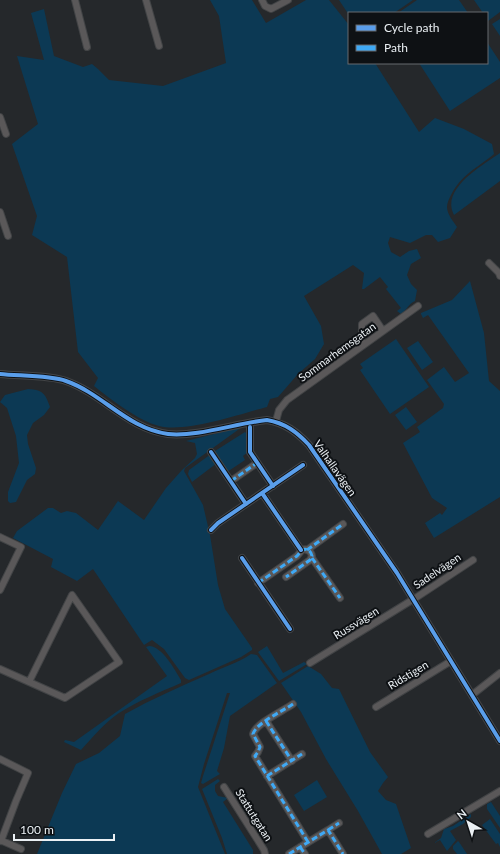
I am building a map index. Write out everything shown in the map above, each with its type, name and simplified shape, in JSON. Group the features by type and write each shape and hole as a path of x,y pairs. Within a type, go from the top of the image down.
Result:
{"street":[{"path":"75,0 87,47"},
{"path":"146,0 159,46"},
{"path":"262,0 271,10 288,0"},
{"path":"0,116 6,134"},
{"path":"0,212 8,236"},
{"path":"489,263 500,276"},
{"name":"Sommarhemsgatan","path":"276,421 279,410 287,400 418,306"},
{"path":"362,346 362,324 373,316 383,331"},
{"name":"Valhallavägen","path":"0,374 38,376 66,381 94,395 136,424 147,429 167,434 199,432 267,420 276,421 295,431 309,445 397,573 500,741"},
{"path":"250,427 249,450 273,486"},
{"path":"211,452 246,504"},
{"path":"231,481 257,463"},
{"path":"211,530 218,523 303,465"},
{"path":"262,493 304,550 311,554 312,558 340,598"},
{"path":"258,582 343,524"},
{"path":"0,537 21,547 0,590"},
{"path":"242,558 290,629"},
{"path":"286,577 312,558"},
{"name":"Sadelvägen","path":"413,600 473,560"},
{"path":"0,669 29,682 65,698 119,662 72,595 29,682"},
{"name":"Russvägen","path":"310,663 413,600"},
{"name":"Ridstigen","path":"376,707 451,661"},
{"path":"472,695 500,673"},
{"path":"294,704 254,730 253,734 260,747 255,756 308,842"},
{"path":"266,721 292,761"},
{"path":"267,776 302,754"},
{"path":"0,759 28,774 1,841 21,849"},
{"name":"Stattutgatan","path":"224,787 264,850 265,854"},
{"path":"428,834 500,791"},
{"path":"289,854 339,823"},
{"path":"328,830 343,854"},
{"path":"300,847 305,854"}],"shaded area":[{"path":"210,0 252,0 266,23 306,0 329,0 348,24 348,64 376,64 419,132 435,118 464,129 492,144 494,154 470,172 455,188 451,195 447,204 447,210 457,227 450,238 438,242 432,235 426,235 410,243 390,237 388,243 391,252 400,257 409,251 417,249 421,258 411,264 407,275 411,284 417,290 415,301 401,314 397,311 401,308 386,289 388,287 380,277 362,289 364,273 353,265 304,296 321,326 324,344 315,359 298,374 278,397 270,399 267,407 198,425 183,427 159,426 134,415 94,386 98,378 78,352 67,257 32,235 37,216 12,144 38,124 17,56 44,60 31,13 44,9 54,56 83,67 92,64 109,80 163,86 226,63 219,16"},
{"path":"339,0 413,0 395,12 348,12 348,14"},
{"path":"417,0 459,0 467,12 399,12"},
{"path":"474,0 500,0 500,12 488,21 488,12 482,12"},
{"path":"500,19 500,36 492,24"},
{"path":"488,44 500,62 500,78 450,111 420,64 488,64"},
{"path":"500,153 500,181 454,215 451,205 453,196 458,187 474,171"},
{"path":"470,281 484,333 489,381 500,391 500,497 434,538 425,523 440,513 442,515 447,508 432,498 403,443 420,432 417,427 443,408 444,404 427,380 444,367 455,382 469,373 428,315 423,318 421,313 452,300"},
{"path":"396,339 429,387 390,414 360,370 363,368 360,364"},
{"path":"418,341 433,362 422,370 407,348"},
{"path":"28,389 37,390 43,393 47,398 50,407 44,415 33,423 27,435 28,444 36,468 35,474 27,480 16,502 10,503 8,501 8,492 19,463 16,436 7,408 0,402 5,395"},
{"path":"406,407 417,422 406,430 395,415"},
{"path":"242,427 185,468 184,471 203,505 210,535 218,585 225,609 252,650 241,657 189,680 185,678 164,649 152,640 144,645 93,569 77,581 51,567 53,559 13,538 17,531 48,508 53,508 61,513 67,511 76,513 98,530 118,501 144,520 166,488 182,470 195,458 197,454 195,443 186,441"},
{"path":"245,432 247,434 248,452 243,456 245,460 227,472 215,455 215,451"},
{"path":"211,454 217,463 192,482 188,474 189,470"},
{"path":"149,646 159,650 168,659 181,680 181,683 141,701 119,713 81,750 64,742 65,740 74,742 167,676 146,647"},
{"path":"267,646 283,673 304,662 307,664 279,681 258,652"},
{"path":"251,654 257,655 277,683 230,716 224,748 217,771 220,774 203,784 201,783 203,776 230,693 227,693 198,787 225,854 37,854 62,793 76,764 99,753 120,736 125,714"},
{"path":"308,666 321,674 332,688 339,689 370,752 388,777 378,791 386,800 396,804 411,848 401,854 382,854 326,759 301,712 281,683"},
{"path":"218,779 220,781 215,785 215,791 218,796 228,798 223,802 253,850 253,854 227,854 202,789"},
{"path":"317,780 327,797 304,811 294,795"},
{"path":"491,802 500,816 500,828 487,809 487,804"},
{"path":"471,814 471,817 463,824 450,831 456,840 447,851 440,840 434,843 441,838 444,829 453,826"},
{"path":"490,819 500,834 500,847 482,825"},
{"path":"458,841 467,854 457,854 453,849 453,846"}],"marked path":[{"path":"231,481 257,463"},
{"path":"307,550 343,524"},
{"path":"258,583 297,556 302,550 306,549 310,551 312,556 310,560 286,577"},
{"path":"312,558 340,598"},
{"path":"293,704 264,722 255,730 253,734 260,747 255,756 308,842"},
{"path":"266,721 292,761"},
{"path":"267,776 302,754"},
{"path":"328,830 339,823"},
{"path":"289,854 328,830 343,854"},
{"path":"300,847 305,854"}],"cycle path":[{"path":"0,374 43,377 66,381 92,394 140,425 154,431 168,434 191,434 267,420 279,423 295,432 309,445 397,573 500,741"},
{"path":"250,427 250,452 273,486"},
{"path":"211,452 246,504"},
{"path":"211,530 218,523 303,465"},
{"path":"262,493 301,550"},
{"path":"242,558 290,629"}]}
